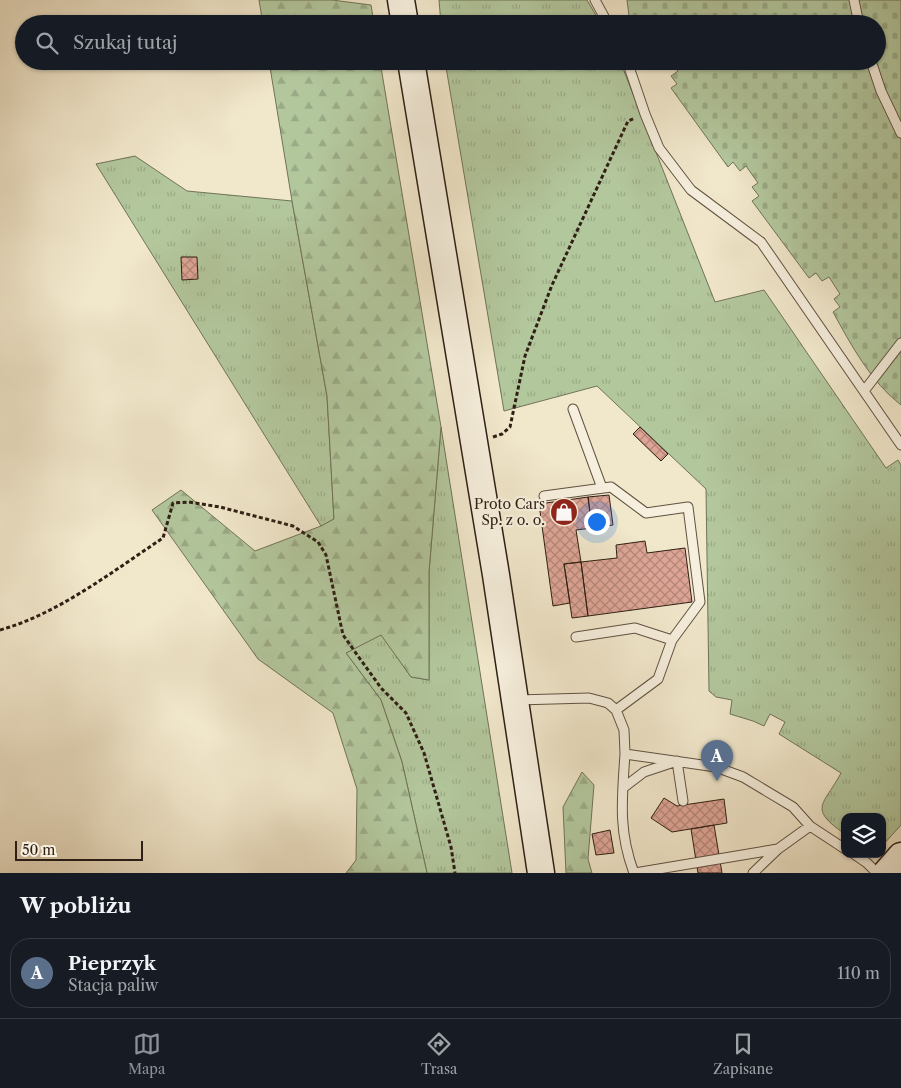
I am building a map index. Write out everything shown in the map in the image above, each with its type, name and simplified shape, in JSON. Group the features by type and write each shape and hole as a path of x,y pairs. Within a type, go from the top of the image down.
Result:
{"main road":[{"path":"401,0 404,15"},
{"path":"412,70 541,873"},
{"path":"886,873 901,856"}],"lane":[{"path":"596,0 604,15"},
{"path":"854,0 856,15"},
{"path":"631,70 659,148 691,190 761,242 901,446"},
{"path":"874,70 880,91 901,133"},
{"path":"864,391 901,343"},
{"path":"573,409 602,488"},
{"path":"544,496 612,487 646,513 688,507 700,602 672,640 658,679 616,710"},
{"path":"576,637 634,628 672,640"},
{"path":"514,700 589,698 608,703 616,710 624,730 622,816 626,853 635,873 778,849"},
{"path":"624,754 716,767 743,776 793,807 810,826 841,845"},
{"path":"623,788 644,772 677,762"},
{"path":"677,762 683,801"},
{"path":"753,873 778,849 810,826"},
{"path":"860,858 877,873"}],"path":[{"path":"473,442 502,434 510,427 525,356 552,285 628,122 646,114"},
{"path":"0,630 16,626 71,598 164,538 173,503 189,502 220,507 293,526 318,542 326,555 343,635 381,688 406,713 424,753 451,847 455,873"}],"green space":[{"path":"259,0 332,0 371,5 373,15 262,15"},
{"path":"439,0 587,0 596,15 440,15"},
{"path":"627,0 901,0 901,405 890,396 871,374 840,325 833,312 840,307 834,299 840,294 829,277 822,281 816,273 809,278 752,201 759,196 752,187 758,183 746,166 740,171 733,162 728,167 671,88 677,84 671,76 677,70 886,70 886,15 629,15"},
{"path":"270,70 382,70 441,427 429,572 429,680 411,677 381,635 346,653 381,700 402,762 427,873 346,873 356,860 357,789 333,713 258,659 152,510 181,490 255,551 321,526 334,519 327,396"},
{"path":"447,70 624,70 715,302 764,290 886,468 898,460 901,465 901,825 886,842 886,813 841,813 841,831 826,818 822,806 841,773 779,734 785,722 770,714 764,726 730,714 732,700 716,697 709,691 706,489 597,386 504,411"},
{"path":"135,156 187,191 292,201 327,396 334,519 321,526 96,164"},
{"path":"441,427 512,873 427,873 402,762 381,700 346,653 381,634 411,677 429,680 429,572"},
{"path":"582,772 594,785 588,859 592,873 566,873 563,807"}],"building":[{"path":"181,257 197,257 198,279 182,280"},
{"path":"640,427 668,454 661,461 633,434"},
{"path":"609,495 613,525 592,528 588,497"},
{"path":"588,497 592,528 576,530 581,562 564,564 570,603 553,606 539,504"},
{"path":"645,541 647,553 685,548 692,602 588,616 581,562 617,558 616,545"},
{"path":"581,562 588,616 572,618 564,564"},
{"path":"664,798 677,806 724,799 727,823 672,832 651,818"},
{"path":"714,825 722,873 698,873 691,829"},
{"path":"610,830 614,853 596,855 592,834"}],"place":[{"name":"Proto Cars Sp. z o. o.","path":"564,512"},
{"name":"Pieprzyk","path":"717,781"}]}
